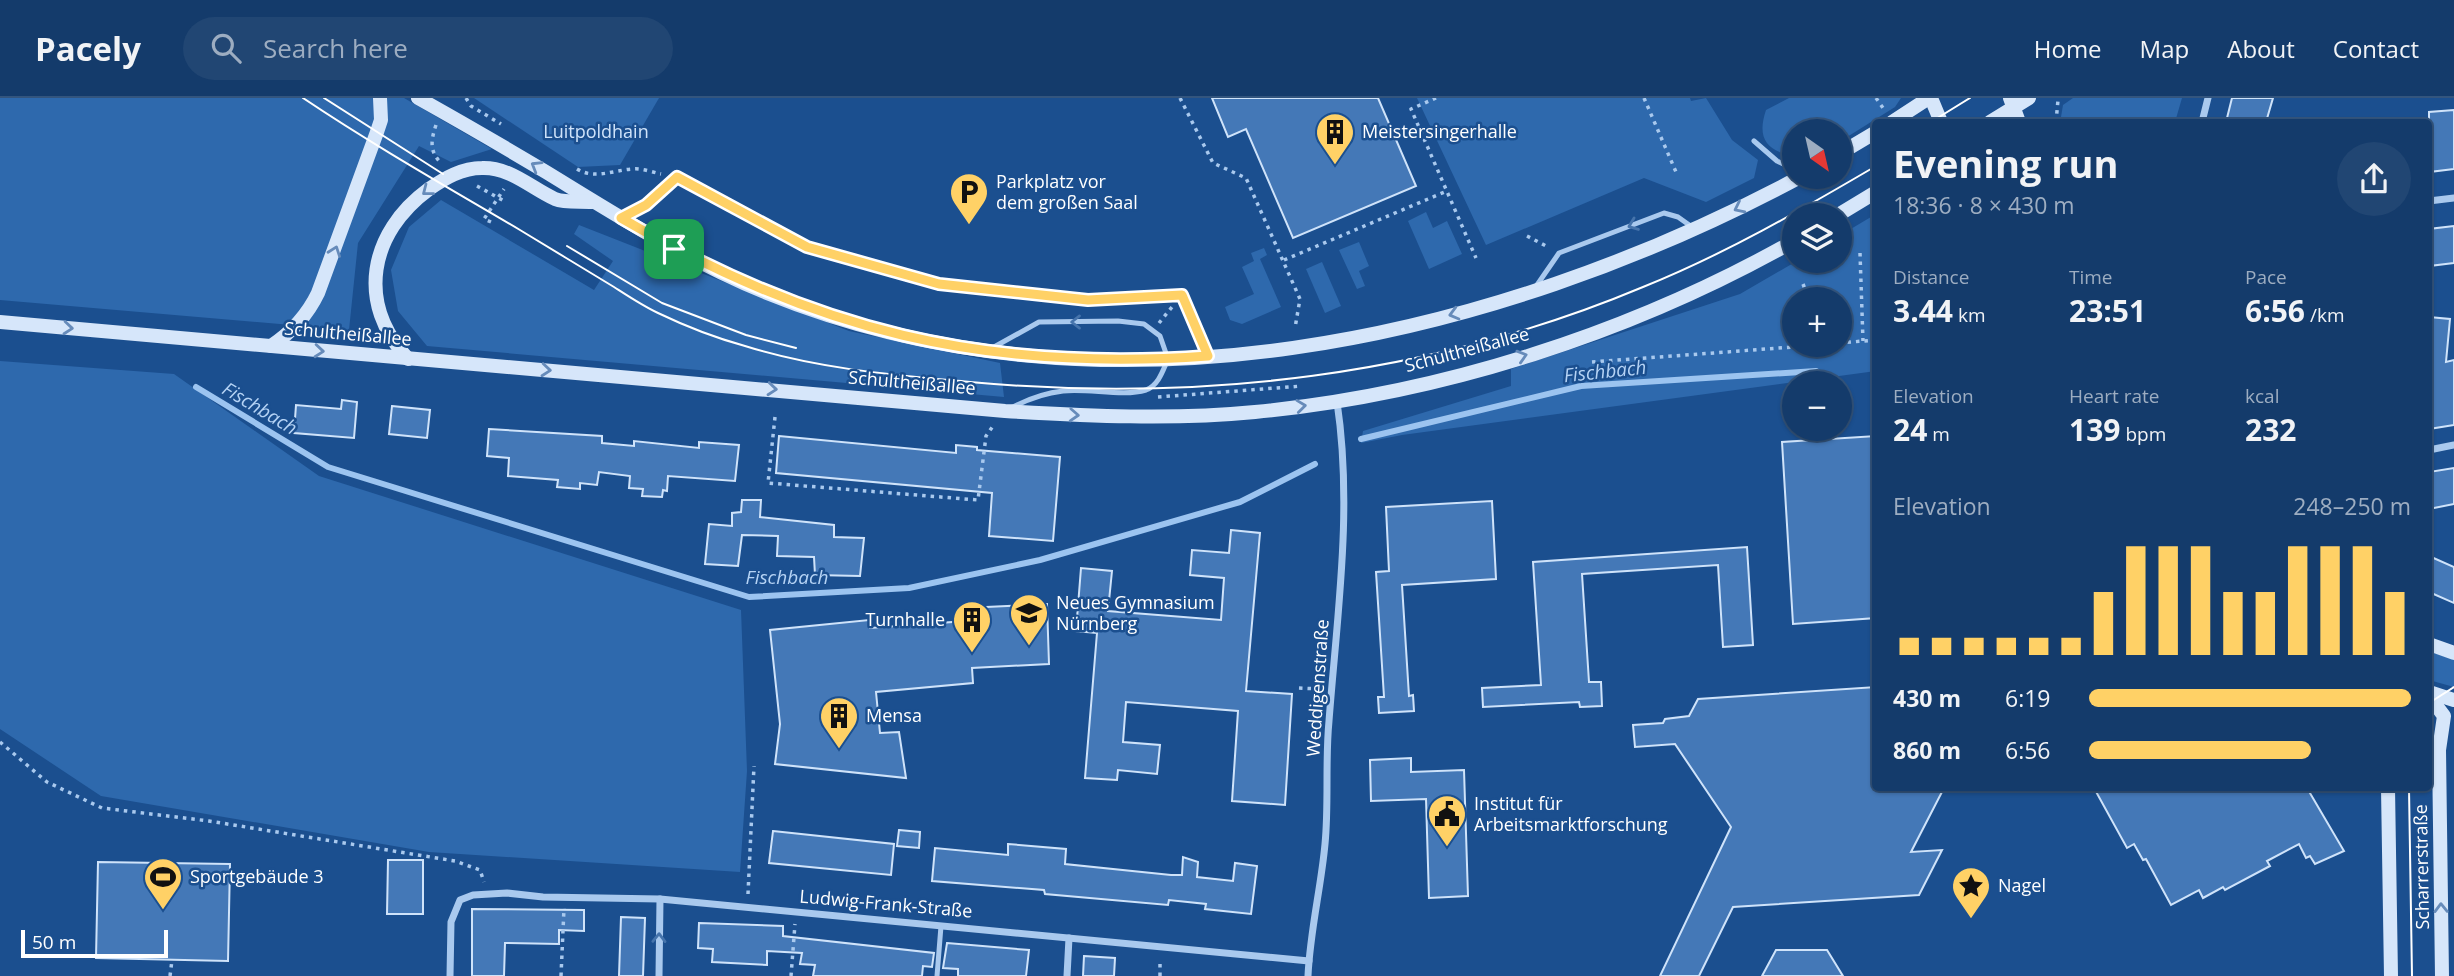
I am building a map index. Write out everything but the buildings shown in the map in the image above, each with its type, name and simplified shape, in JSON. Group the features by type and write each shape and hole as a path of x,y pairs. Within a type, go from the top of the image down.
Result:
{"main road":[{"path":"271,346 309,312 318,293 381,120 380,98"},
{"path":"418,98 699,262 795,304 894,334 985,352 1051,358 1168,359 1208,356 1298,346 1426,321 1590,272 1695,229 1782,186"},
{"path":"1897,119 1930,98 1940,119"},
{"path":"1993,119 2011,103 2029,98"},
{"path":"1852,146 1872,134"},
{"path":"408,359 385,329 377,300 376,272 383,244 394,225 423,193 455,174 489,168 513,175 558,200 594,202"},
{"path":"1852,207 1872,194"},
{"name":"Schultheißallee","path":"0,322 1005,411 1181,416 1255,412 1337,401 1462,373 1550,348 1620,324 1782,247"},
{"path":"2432,646 2454,653"},
{"name":"Scharrerstraße","path":"2432,696 2451,707 2439,750 2442,976"},
{"name":"Scharrerstraße","path":"2388,791 2391,976"}],"street":[{"path":"2203,119 2208,98"},
{"path":"2432,201 2454,198"},
{"name":"Weddigenstraße","path":"1308,976 1326,843 1328,724 1342,576 1342,439 1337,401"},
{"path":"2432,449 2454,445"},
{"name":"Ludwig-Frank-Straße","path":"450,976 451,922 460,900 473,895 507,893 564,898 660,899 1309,961"},
{"path":"659,976 660,899"},
{"path":"1067,976 1069,938"}],"lane":[{"path":"1754,141 1782,163"},
{"path":"621,218 646,205 677,177 807,247 939,284 1088,300 1182,295 1208,356"},
{"path":"1532,291 1559,253 1664,213 1678,217 1695,229"},
{"path":"985,352 1039,322 1118,321 1144,324 1160,336 1168,359 1158,381 1147,389 1116,392 1063,391 1026,400 1005,411"},
{"path":"937,976 941,926"}],"path":[{"path":"466,98 471,106 502,124"},
{"path":"1180,98 1213,163 1246,178 1300,299 1295,328"},
{"path":"1436,98 1411,109 1476,258"},
{"path":"1644,98 1676,172"},
{"path":"2056,119 2060,98"},
{"path":"574,167 584,173 606,175 635,168 677,177"},
{"path":"1284,261 1447,191"},
{"path":"498,197 504,201"},
{"path":"1527,236 1559,253"},
{"path":"1860,253 1863,341"},
{"path":"1156,325 1182,295"},
{"path":"1852,342 1872,340"},
{"path":"1592,362 1782,348"},
{"path":"1174,396 1302,386"},
{"path":"775,417 768,483 978,500 986,436"},
{"path":"1299,688 1320,688"},
{"path":"0,742 47,782 103,808 209,821 455,860 480,870 487,895"},
{"path":"748,907 754,766"},
{"path":"561,976 564,898"},
{"path":"791,976 796,912"},
{"path":"170,976 172,960"}],"green space":[{"path":"0,98 404,98 492,149 451,162 419,146 358,243 349,330 0,300"},
{"name":"Luitpoldhain","path":"474,98 659,98 620,165 578,167"},
{"path":"1417,98 1690,98 1691,101 1706,98 1732,140 1758,160 1754,178 1706,202 1644,178 1486,245"},
{"path":"1789,98 1901,98 1895,107 1852,134 1852,119 1782,119 1782,153 1766,141 1762,128 1766,110"},
{"path":"2073,98 2182,98 2176,119 2062,119 2063,105"},
{"path":"441,200 594,290 613,261 574,234 579,225 849,331 1000,363 1004,397 427,346 398,311 391,270 409,227"},
{"path":"1426,212 1433,228 1447,221 1462,254 1429,269 1408,221"},
{"path":"1872,216 1872,372 1852,374 1852,371 1782,371 1782,384 1402,435 1361,443 1363,431 1511,386 1511,369 1740,294 1782,270 1782,273 1852,273 1852,228"},
{"path":"1359,242 1369,266 1359,271 1365,286 1357,289 1339,250"},
{"path":"1264,248 1267,255 1260,259 1281,307 1242,324 1230,320 1225,307 1254,294 1242,267 1254,261 1251,253"},
{"path":"1322,262 1341,306 1325,313 1306,269"},
{"path":"0,361 174,374 319,476 741,610 747,771 740,872 429,852 101,796 0,729"},
{"path":"2432,652 2454,660 2454,687 2432,681"}],"waterway":[{"name":"Fischbach","path":"1361,439 1581,386 1782,373"},
{"name":"Fischbach","path":"196,387 328,467 749,597 909,588 1040,560 1240,502 1315,464"}],"tram line":[{"path":"303,98 641,304 701,331 773,354 828,366 913,377 1056,388 1142,389 1228,385 1313,376 1397,362 1481,342 1563,317 1673,274 1762,231 1872,168"},
{"path":"324,98 443,174"},
{"path":"1936,119 1970,98"},
{"path":"567,246 662,303 746,335 796,348"},
{"path":"2432,701 2454,687"},
{"path":"2409,791 2412,976"}],"place":[{"name":"Meistersingerhalle","path":"1335,166"},
{"name":"Parkplatz vor dem großen Saal","path":"969,226"},
{"name":"Neues Gymnasium Nürnberg","path":"1029,647"},
{"name":"Turnhalle","path":"972,654"},
{"name":"Mensa","path":"839,750"},
{"name":"Institut für Arbeitsmarktforschung","path":"1447,848"},
{"name":"Sportgebäude 3","path":"163,911"},
{"name":"Nagel","path":"1971,920"}],"route":[{"path":"677,177 726,206 807,247 939,284 1088,300 1182,295 1208,356 1130,360 1043,358 953,347 874,330 795,304 734,279 674,249 621,218 646,205 677,177"}]}
